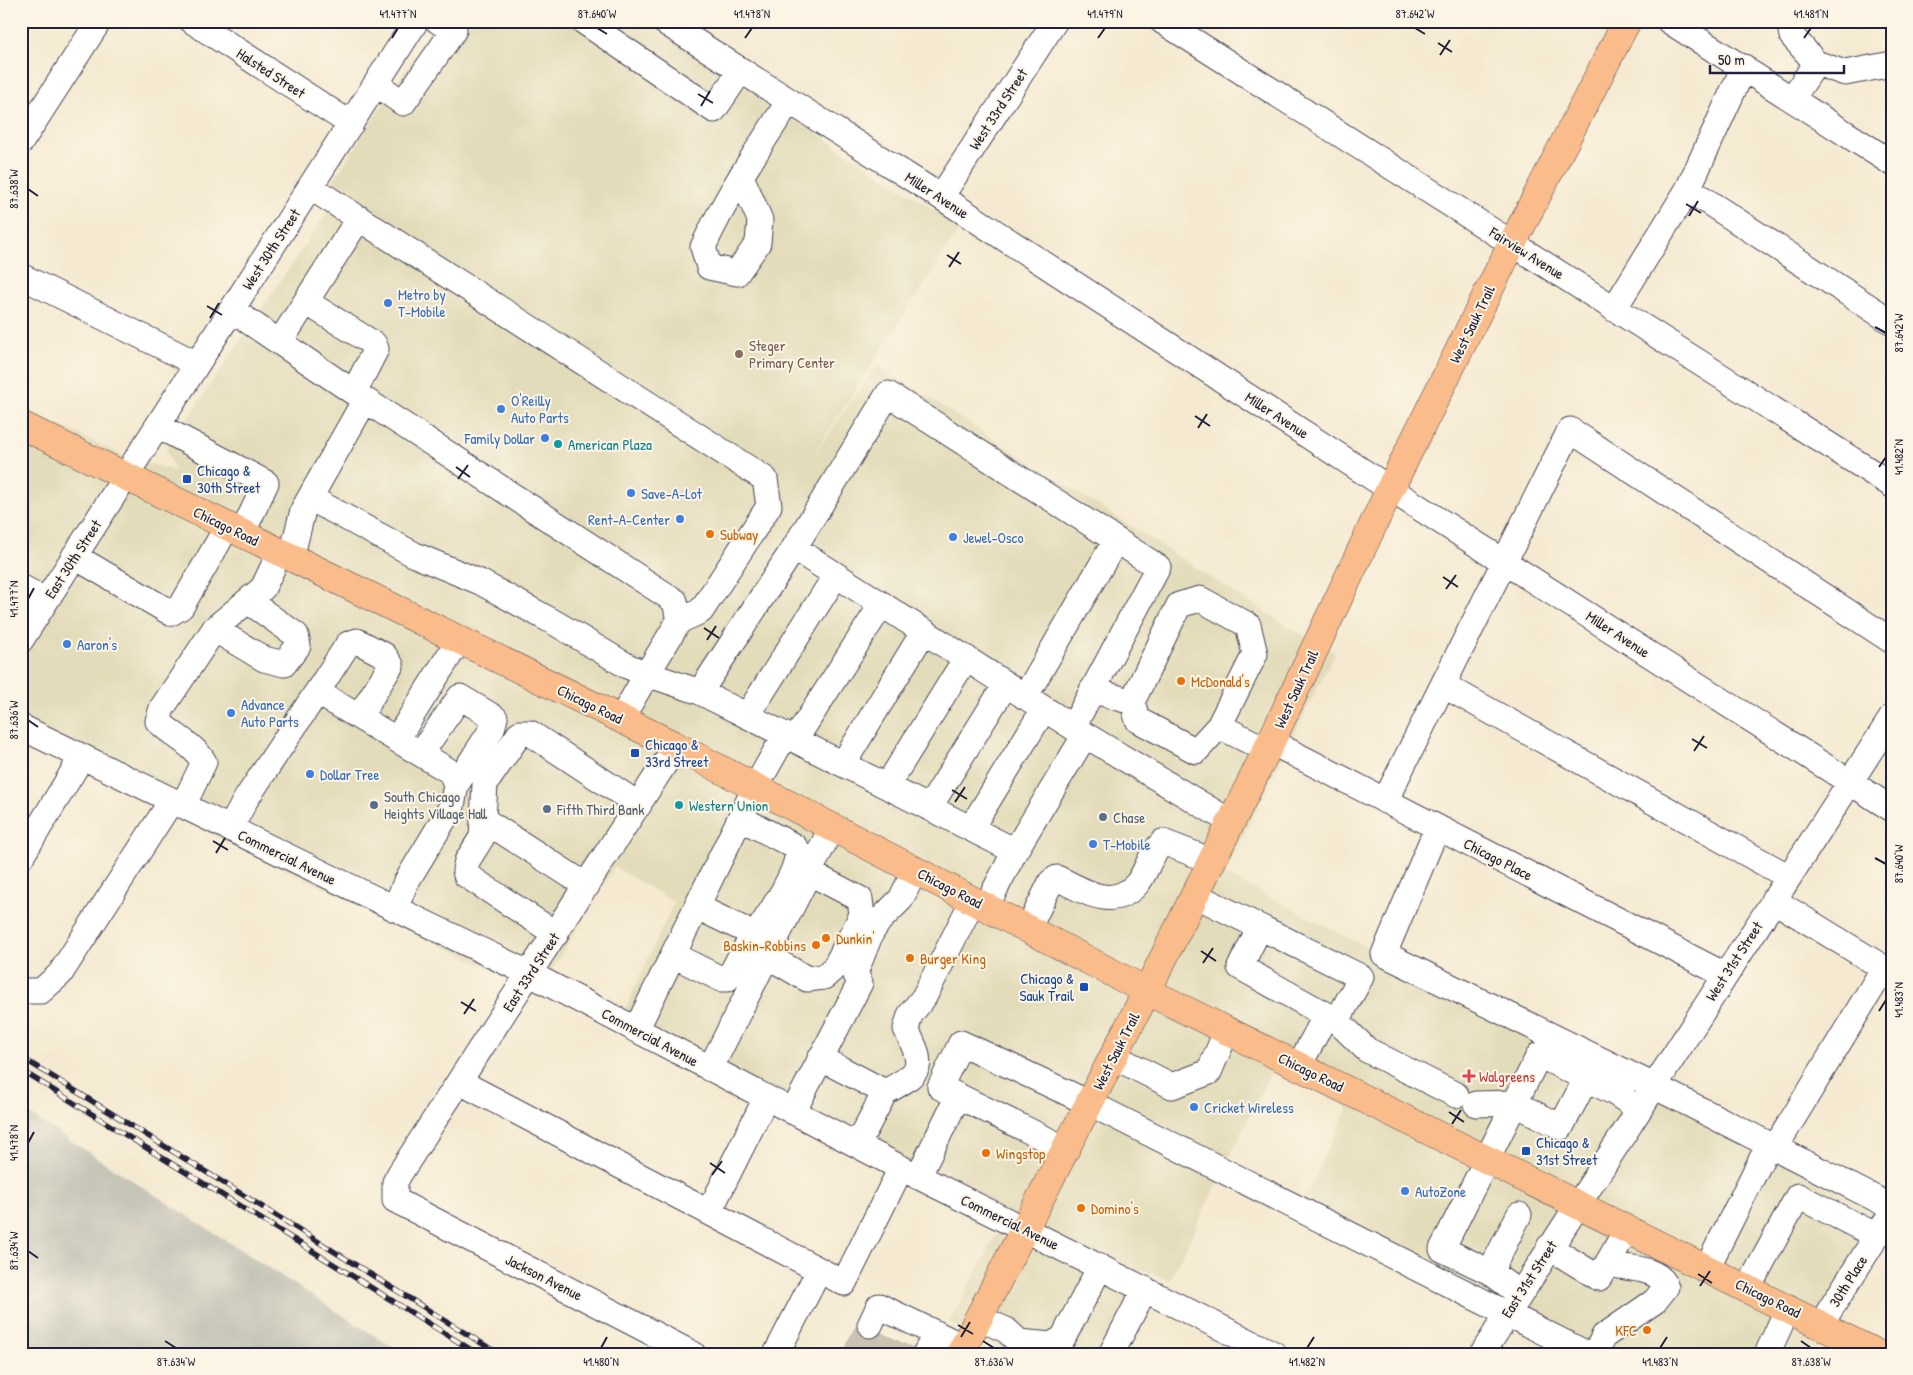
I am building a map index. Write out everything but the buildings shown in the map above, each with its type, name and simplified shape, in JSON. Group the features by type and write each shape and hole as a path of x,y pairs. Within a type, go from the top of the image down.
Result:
{"main road":[{"name":"West Sauk Trail","path":"962,1350 1147,991 1269,746 1390,488 1512,244 1627,21"},
{"name":"Chicago Road","path":"21,425 676,746 1147,991 1821,1324 1878,1354"}],"street":[{"path":"21,142 99,21"},
{"name":"Halsted Street","path":"192,21 351,124"},
{"name":"West 30th Street","path":"125,477 416,21"},
{"path":"376,84 403,103 454,30 438,21"},
{"path":"583,21 714,110 741,70"},
{"name":"Miller Avenue","path":"663,21 1892,809"},
{"name":"West 33rd Street","path":"941,198 1055,21"},
{"name":"Fairview Avenue","path":"1162,21 1892,485"},
{"path":"1670,21 1892,163"},
{"path":"1789,21 1792,36 1816,63 1845,73 1892,64"},
{"path":"1792,99 1816,63"},
{"path":"1614,309 1688,189 1744,67"},
{"path":"741,176 788,101"},
{"path":"310,187 765,479 769,506 701,611 679,621 621,719"},
{"path":"1688,189 1892,322"},
{"path":"280,342 359,218"},
{"path":"21,276 198,364"},
{"path":"21,991 41,991 60,974 204,762 197,750 168,731 158,721 162,708 214,629 262,588 285,555 303,510 359,396 376,349 374,344 306,302"},
{"path":"232,310 359,396 675,601 679,621"},
{"path":"700,692 794,548 888,394 1158,567 1092,690 1079,731 1015,851 980,904 924,997 910,1015 906,1029 920,1060 917,1068 911,1076 885,1092 857,1145"},
{"path":"74,556 171,614 181,607 235,531 266,483 158,426"},
{"path":"1385,801 1570,430 1892,640"},
{"name":"East 30th Street","path":"21,640 125,477"},
{"path":"310,498 416,555 480,582 557,624 627,666 700,692 1015,851"},
{"path":"971,828 1025,697 1116,540"},
{"path":"794,548 1079,731 1231,822"},
{"path":"747,716 836,575"},
{"path":"21,587 46,601"},
{"path":"1200,600 1248,625 1254,654 1219,726 1196,750 1138,720 1132,702 1179,605 1200,600"},
{"path":"214,629 264,659 284,664 298,646 296,635 248,601"},
{"path":"636,1030 755,788 882,604"},
{"path":"844,764 924,631"},
{"path":"390,735 452,636"},
{"path":"230,829 246,799 348,644 357,641 384,655 391,665 359,717"},
{"path":"887,786 966,658"},
{"path":"1443,685 1788,877"},
{"path":"1092,690 1132,702"},
{"path":"317,692 451,772 456,785"},
{"path":"395,909 405,884 452,806 456,785 492,729 495,718 460,697 421,753"},
{"path":"929,808 1025,697"},
{"name":"West 31st Street","path":"1577,1204 1892,717"},
{"name":"Chicago Place","path":"1219,726 1269,746 1385,801 1725,976"},
{"name":"Commercial Avenue","path":"21,727 530,974 857,1145 1274,1354"},
{"path":"556,934 466,875 464,870 467,861 482,837 485,784 520,733 524,732 530,733 639,805"},
{"name":"East 33rd Street","path":"395,1200 396,1182 400,1173 676,746"},
{"path":"21,857 82,757"},
{"path":"740,818 794,846 803,861"},
{"path":"484,820 587,886"},
{"path":"710,1069 766,955 803,861 832,827"},
{"path":"1437,828 1384,954 1654,1086 1769,1153 1812,1167 1892,1207"},
{"path":"1028,929 1051,882 1057,878 1098,898 1118,897 1136,885 1153,851 1163,842 1212,861"},
{"path":"673,955 721,979 726,979 763,926 798,857 860,899 862,915 835,967 824,977 807,979 766,955"},
{"path":"793,1112 860,983 856,973 871,933 879,921 901,899 915,870"},
{"path":"1195,894 1361,977 1299,1066"},
{"path":"1707,1268 1769,1153 1888,970 1773,900"},
{"path":"697,907 741,928"},
{"path":"1260,927 1240,967 1332,1018 1367,1050 1466,1099 1514,1103 1561,1127 1586,1079"},
{"path":"1113,1056 1172,1086 1209,1072 1227,1030"},
{"path":"1066,1149 940,1087 961,1043 1513,1304 1586,1354"},
{"path":"1369,1226 1426,1255 1442,1249 1539,1055 1615,1093 1639,1109"},
{"path":"820,1058 885,1092"},
{"path":"460,1082 844,1283 958,1096"},
{"path":"709,1212 766,1098"},
{"path":"1748,1288 1812,1167"},
{"path":"1798,1196 1877,1236"},
{"name":"Jackson Avenue","path":"395,1200 693,1354"},
{"name":"East 31st Street","path":"1482,1354 1577,1204"},
{"name":"30th Place","path":"1821,1324 1892,1212"},
{"path":"1490,1272 1519,1215"},
{"path":"1550,1248 1599,1278 1628,1229"},
{"path":"1442,1249 1490,1272 1513,1304"},
{"path":"1594,1354 1604,1336 1655,1300 1666,1287 1664,1281 1654,1273 1607,1264"},
{"path":"979,1318 1006,1330 1019,1342 1061,1350 1063,1338 1100,1267"},
{"path":"776,1354 813,1282"},
{"path":"1111,1354 1145,1289"},
{"path":"1767,1354 1788,1308"},
{"path":"907,1333 962,1350"}],"shaded area":[{"path":"437,21 643,21 961,227 808,463 877,365 1292,629 1335,653 1224,874 1640,1087 1892,1212 1843,1312 1815,1354 1605,1354 1302,1203 1348,1107 1272,1070 1170,1280 1142,1270 1102,1354 1020,1354 949,1323 1000,1228 616,1029 674,902 614,867 539,992 21,742 21,617 32,601 21,595 21,406 123,456 175,471 166,450 343,189 333,181"},
{"path":"21,1109 403,1354 21,1354"}],"tunnel":[{"path":"855,1354 870,1325"},
{"path":"880,1354 889,1336"},
{"path":"904,1354 908,1345"}],"railway":[{"path":"21,1057 499,1354"},
{"path":"21,1070 478,1354"}],"place":[{"name":"Metro by T-Mobile","path":"388,303"},
{"name":"Steger Primary Center","path":"739,354"},
{"name":"O'Reilly Auto Parts","path":"501,409"},
{"name":"Family Dollar","path":"545,438"},
{"name":"American Plaza","path":"558,444"},
{"name":"Chicago & 30th Street","path":"187,479"},
{"name":"Save-A-Lot","path":"631,493"},
{"name":"Rent-A-Center","path":"680,519"},
{"name":"Subway","path":"710,534"},
{"name":"Jewel-Osco","path":"953,537"},
{"name":"Aaron's","path":"67,644"},
{"name":"McDonald's","path":"1181,681"},
{"name":"Advance Auto Parts","path":"231,713"},
{"name":"Chicago & 33rd Street","path":"635,753"},
{"name":"Dollar Tree","path":"310,774"},
{"name":"South Chicago Heights Village Hall","path":"374,805"},
{"name":"Western Union","path":"679,805"},
{"name":"Fifth Third Bank","path":"547,809"},
{"name":"Chase","path":"1103,817"},
{"name":"T-Mobile","path":"1093,844"},
{"name":"Dunkin'","path":"826,938"},
{"name":"Baskin-Robbins","path":"816,945"},
{"name":"Burger King","path":"910,958"},
{"name":"Chicago & Sauk Trail","path":"1084,987"},
{"name":"Walgreens","path":"1469,1076"},
{"name":"Cricket Wireless","path":"1194,1107"},
{"name":"Chicago & 31st Street","path":"1526,1151"},
{"name":"Wingstop","path":"986,1153"},
{"name":"AutoZone","path":"1405,1191"},
{"name":"Domino's","path":"1081,1208"},
{"name":"KFC","path":"1647,1330"}]}
